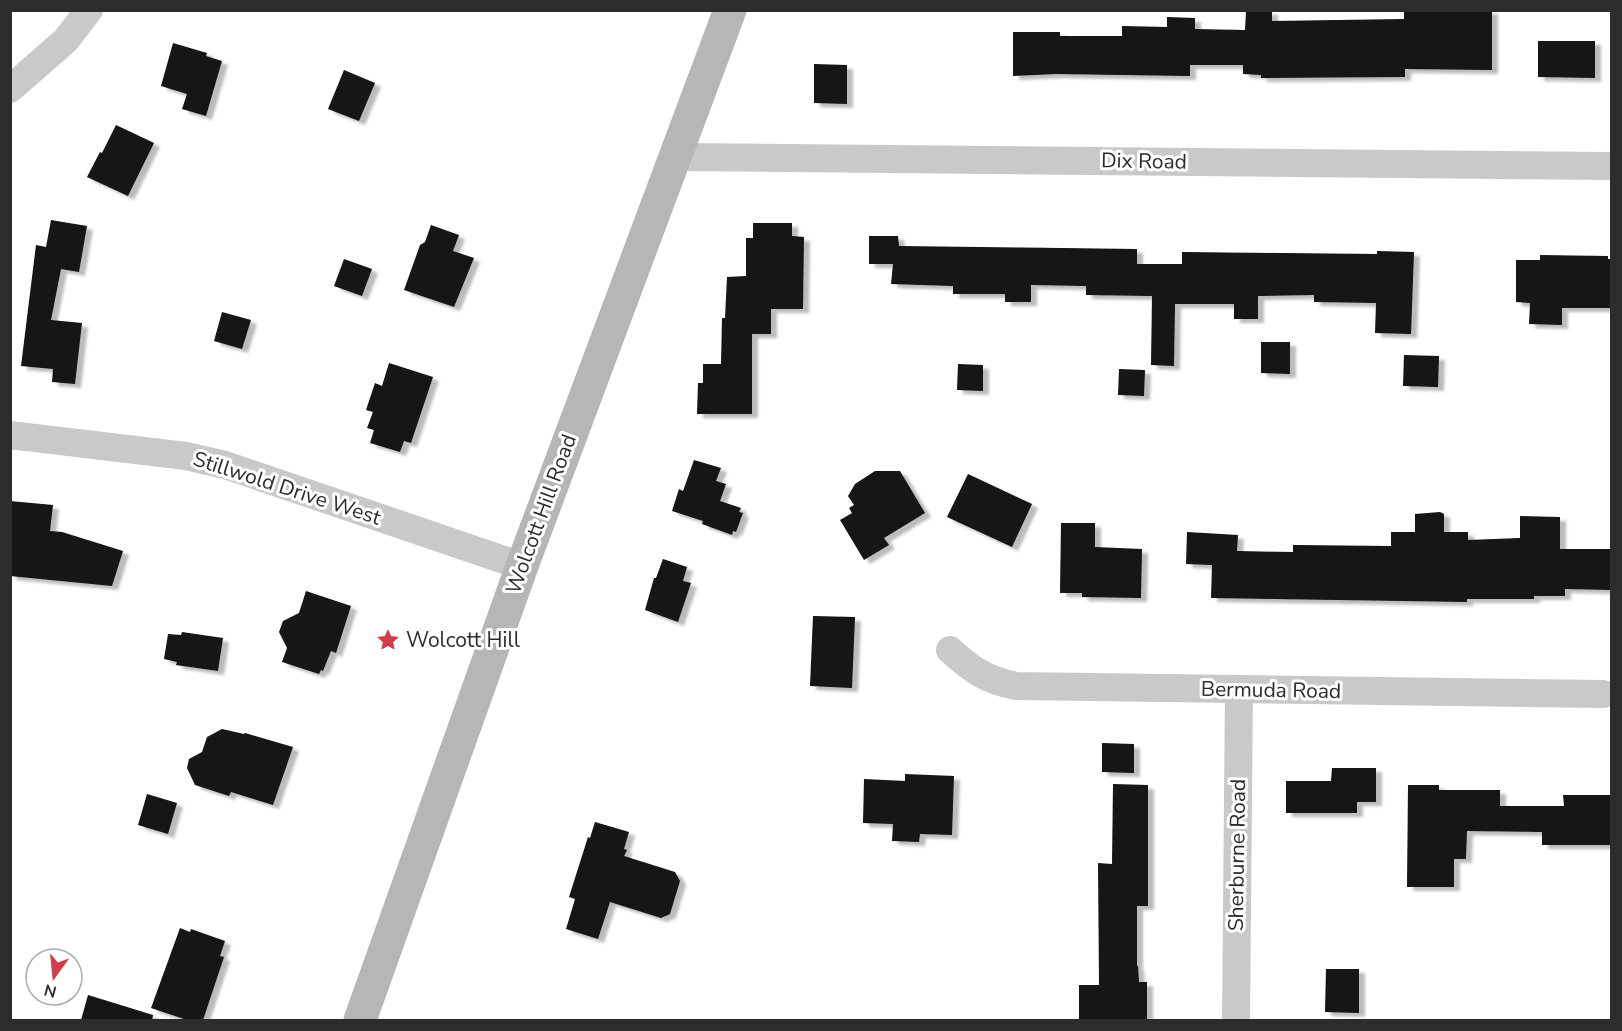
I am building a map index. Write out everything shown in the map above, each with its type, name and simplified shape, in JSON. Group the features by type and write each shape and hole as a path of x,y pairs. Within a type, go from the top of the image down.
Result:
{"street":[{"path":"10,89 66,40 89,10"},
{"name":"Wolcott Hill Road","path":"360,1020 522,566 730,10"},
{"name":"Dix Road","path":"676,157 1611,166"},
{"name":"Stillwold Drive West","path":"10,435 186,456 225,465 522,566"},
{"name":"Bermuda Road","path":"950,650 970,669 994,681 1016,686 1604,694"},
{"name":"Sherburne Road","path":"1236,1020 1239,689"}],"building":[{"path":"1404,10 1492,10 1492,70 1405,69 1405,77 1261,78 1261,75 1243,74 1243,65 1190,65 1190,76 1056,74 1013,76 1013,32 1060,32 1060,36 1122,36 1122,26 1167,27 1167,17 1195,18 1195,29 1245,30 1246,11 1272,11 1272,21 1404,19"},
{"path":"1538,41 1595,41 1595,78 1538,77"},
{"path":"173,43 207,53 206,56 222,61 206,116 182,109 187,94 161,86"},
{"path":"814,64 847,65 847,104 814,103"},
{"path":"344,70 375,83 359,121 328,109"},
{"path":"116,125 154,143 128,196 87,177"},
{"path":"51,220 87,226 79,272 61,269 51,320 82,323 75,384 52,382 53,369 21,366 36,245 46,247"},
{"path":"753,223 792,223 792,236 804,237 803,309 771,309 771,334 752,334 752,414 697,414 698,383 703,383 703,364 721,364 722,318 725,318 727,277 746,276 746,238 753,238"},
{"path":"431,225 459,235 453,251 474,258 454,307 404,290 420,245 425,242"},
{"path":"869,236 898,236 899,246 1137,249 1137,264 1182,264 1182,252 1377,254 1377,251 1414,252 1411,334 1375,333 1376,303 1314,302 1314,295 1258,296 1258,319 1234,319 1234,304 1175,304 1174,366 1151,365 1152,296 1086,295 1086,286 1031,285 1031,302 1005,302 1005,294 953,294 953,286 891,284 893,264 869,264"},
{"path":"1540,255 1608,256 1608,259 1611,259 1611,308 1562,308 1562,325 1529,324 1530,303 1516,302 1516,260 1540,260"},
{"path":"344,259 372,269 362,296 334,286"},
{"path":"222,312 251,320 242,349 214,341"},
{"path":"1261,342 1290,342 1290,374 1261,373"},
{"path":"1404,355 1439,356 1438,387 1403,386"},
{"path":"389,363 433,377 411,443 404,441 400,452 370,443 374,430 367,428 373,412 366,410 375,383 382,386"},
{"path":"958,364 983,365 983,391 957,390"},
{"path":"1119,369 1145,370 1144,396 1118,395"},
{"path":"694,460 721,468 716,481 726,484 720,501 741,508 739,512 743,513 736,532 733,531 732,535 702,524 703,521 672,511 679,489 683,491"},
{"path":"875,471 900,471 925,513 884,538 889,545 864,560 840,520 852,513 849,508 854,505 848,496 855,484"},
{"path":"968,474 1032,504 1012,547 947,517"},
{"path":"10,501 53,505 50,531 62,532 123,551 112,586 10,576"},
{"path":"1440,512 1444,514 1444,532 1468,532 1468,540 1520,538 1520,516 1560,517 1560,549 1611,549 1611,590 1565,589 1565,596 1534,596 1534,599 1467,599 1467,602 1211,598 1212,565 1186,564 1187,532 1238,535 1237,551 1293,552 1293,545 1391,546 1391,532 1415,532 1415,514"},
{"path":"1061,523 1095,523 1095,547 1142,549 1141,598 1082,597 1082,593 1060,593"},
{"path":"663,559 687,567 683,581 691,583 678,622 645,610 654,578 656,578"},
{"path":"306,591 351,606 336,653 331,651 323,671 321,670 319,674 282,662 287,648 279,632 283,621 299,613"},
{"path":"813,616 855,617 852,688 810,686"},
{"path":"182,632 223,638 218,671 176,665 177,662 164,659 168,634 181,635"},
{"path":"222,729 293,747 273,805 231,792 229,796 195,785 187,768 189,759 202,752 207,737"},
{"path":"1102,743 1134,744 1134,773 1102,772"},
{"path":"1332,768 1376,768 1376,802 1357,802 1357,813 1286,813 1286,781 1331,781"},
{"path":"905,774 954,776 952,835 920,834 919,842 892,841 893,824 863,823 864,779 905,781"},
{"path":"1113,784 1148,785 1148,906 1137,906 1137,966 1139,982 1147,982 1147,1020 1079,1020 1079,985 1099,985 1098,863 1112,864"},
{"path":"1408,785 1439,785 1439,790 1500,790 1500,806 1564,806 1563,795 1611,795 1611,845 1542,845 1542,832 1467,831 1466,859 1454,859 1454,887 1407,887"},
{"path":"147,794 177,803 168,834 138,825"},
{"path":"595,822 629,832 624,856 675,872 680,881 670,914 661,918 610,902 598,939 566,929 575,899 569,897"},
{"path":"180,928 190,932 191,929 225,941 220,956 224,957 203,1020 187,1020 151,1008"},
{"path":"1326,969 1359,969 1359,1013 1325,1012"},
{"path":"88,995 153,1015 152,1020 81,1020"}],"place":[{"name":"Wolcott Hill","path":"388,640"}]}
